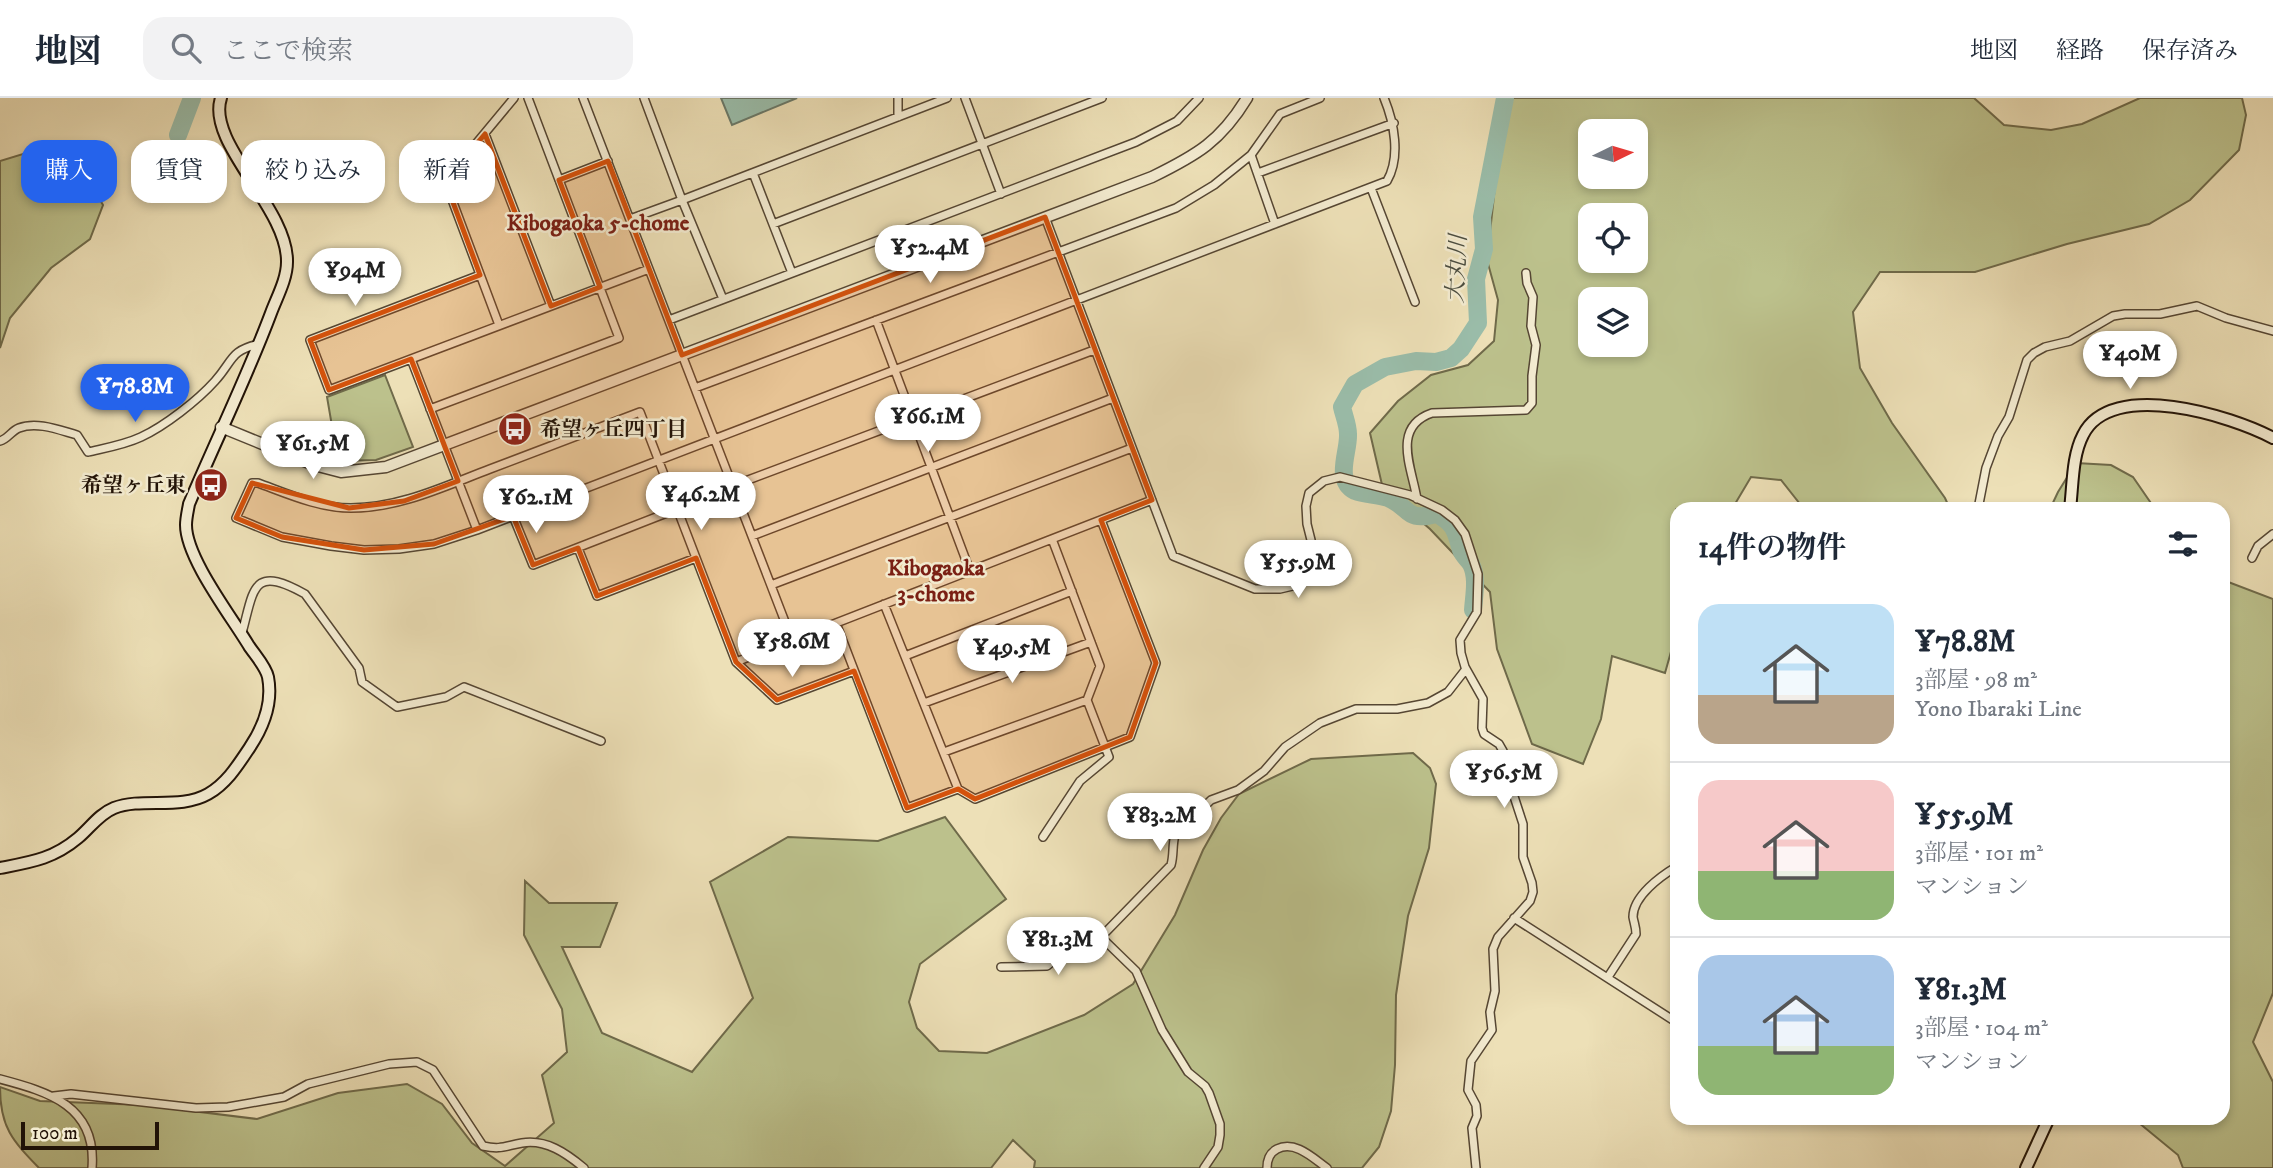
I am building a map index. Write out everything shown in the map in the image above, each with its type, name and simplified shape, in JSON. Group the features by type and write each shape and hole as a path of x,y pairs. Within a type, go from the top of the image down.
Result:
{"main road":[{"path":"0,868 59,853 113,808 206,796 230,776 257,736 268,708 268,675 206,578 189,543 186,524 189,503 259,344 288,264 285,244 277,222 223,132 219,113 221,98"},
{"path":"2071,502 2077,450 2083,433 2091,422 2120,408 2201,410 2273,439"},
{"path":"2026,1168 2046,1125"}],"street":[{"path":"499,325 445,181 514,98"},
{"path":"430,408 620,338 528,98"},
{"path":"583,98 792,640"},
{"path":"644,98 723,299"},
{"path":"898,98 898,117"},
{"path":"630,219 947,98"},
{"path":"965,98 1000,194"},
{"path":"669,320 1157,132 1177,121 1199,98"},
{"path":"221,428 313,466 341,472 386,467 1153,177 1193,157 1221,134 1234,120 1247,98"},
{"path":"695,388 1176,208 1214,186 1251,155 1280,114 1320,98"},
{"path":"854,670 777,700 736,662 659,460 640,412 404,501 377,506 349,508 302,499 252,483 236,518 282,537 364,550 434,544 477,530 659,460 715,439 1076,300 1371,188 1387,181 1393,172 1394,123 1384,98"},
{"path":"773,224 1096,99"},
{"path":"1258,173 1394,123"},
{"path":"485,134 551,306"},
{"path":"1251,155 1275,224"},
{"path":"559,180 608,161"},
{"path":"753,173 792,273"},
{"path":"1371,188 1415,302"},
{"path":"1045,217 1174,556 1255,589 1297,586 1310,570 1311,540 1306,506 1310,493 1324,481 1343,477 1418,499 1442,510 1455,520 1465,534 1478,574 1477,612 1460,640 1466,668 1483,699 1484,734 1499,744 1503,751 1507,775 1523,824 1523,857 1533,892 1530,901 1498,937 1493,949 1495,991 1490,1012 1492,1030 1471,1061 1468,1090 1476,1105 1477,1116 1472,1128 1476,1168"},
{"path":"480,275 310,340 330,390 649,269"},
{"path":"1418,499 1407,445 1408,433 1421,417 1432,414 1526,410 1532,404 1536,345 1531,326 1533,297 1526,273"},
{"path":"1979,502 1986,468 1998,436 2009,417 2027,360 2034,353 2045,347 2070,341 2113,316 2160,314 2197,306 2273,331"},
{"path":"876,320 970,571"},
{"path":"0,441 5,440 17,428 36,426 51,427 77,435 88,452 142,437 176,415 215,381 241,348 259,344"},
{"path":"733,486 1094,350"},
{"path":"411,359 477,530"},
{"path":"752,536 1113,398"},
{"path":"771,585 1132,448"},
{"path":"736,662 1152,500"},
{"path":"513,516 533,565 677,509"},
{"path":"884,604 958,789 975,799 1130,737 1156,663 1101,520"},
{"path":"2252,558 2258,546 2273,534"},
{"path":"1044,837 1080,781 1109,757 1087,700 1100,666 1052,539"},
{"path":"578,548 597,596 696,558"},
{"path":"242,633 254,587 262,581 294,587 305,594 359,668 362,682 397,707 446,697 464,687 601,741"},
{"path":"905,656 1072,592"},
{"path":"836,623 908,808 958,789"},
{"path":"924,703 1091,642"},
{"path":"1001,967 1047,966 1066,950 1089,947 1171,865 1175,854 1175,835 1211,800 1238,790 1264,771 1284,747 1320,723 1356,709 1397,709 1427,703 1448,692 1466,668"},
{"path":"944,752 1087,700"},
{"path":"1608,977 1636,933 1633,916 1635,907 1646,891 1670,872"},
{"path":"1514,918 1670,1018"},
{"path":"1101,937 1136,971 1181,1062 1209,1093 1220,1124 1220,1135 1218,1147 1205,1168"},
{"path":"0,1079 54,1096 71,1094 196,1108 228,1107 284,1097 308,1084 389,1063 417,1062 433,1070 483,1146 498,1150 524,1142 539,1143 559,1149 584,1168"},
{"path":"54,1096 87,1126 93,1150 92,1168"},
{"path":"1267,1168 1267,1161 1272,1153 1287,1146 1296,1147 1327,1168"}],"highlighted area":[{"path":"485,134 551,306 600,287 559,180 608,161 682,355 1045,217 1152,500 1101,520 1156,663 1130,737 975,799 958,789 907,808 854,671 777,700 736,662 696,558 597,596 578,548 533,565 513,516 434,544 364,550 282,537 236,518 252,483 349,508 404,501 458,481 411,359 329,390 310,340 480,275 445,181"}],"green space":[{"path":"1500,98 1974,98 2004,125 2051,130 2082,124 2140,98 2242,98 2246,115 2239,150 2190,200 2149,224 2067,244 1975,272 1880,272 1853,312 1860,368 1892,423 1947,502 1798,502 1781,480 1751,477 1736,502 1670,502 1670,655 1665,673 1612,656 1601,719 1583,764 1532,744 1497,649 1490,592 1430,529 1383,489 1370,433 1398,401 1431,375 1468,365 1494,341 1498,300 1487,260 1498,159"},
{"path":"21,155 21,203 103,205 90,239 51,268 10,318 0,348 0,161"},
{"path":"385,375 413,447 376,460 338,461 327,397"},
{"path":"2076,463 2111,465 2133,477 2150,502 2053,502"},
{"path":"2230,583 2273,599 2273,993 2253,1042 2273,1082 2273,1168 2183,1168 2178,1155 2142,1125 2230,1125"},
{"path":"1413,753 1430,768 1436,784 1429,848 1408,916 1396,995 1391,1111 1379,1147 1362,1168 1034,1168 1035,1161 1013,1140 991,1168 39,1168 15,1141 2,1113 0,1087 40,1101 143,1105 257,1119 338,1093 407,1084 442,1104 472,1143 505,1166 554,1123 542,1075 567,1052 562,1009 524,935 525,881 549,903 617,903 600,947 562,947 602,1033 692,1072 753,998 710,882 788,837 878,841 945,817 1006,899 920,964 909,1002 917,1028 939,1051 987,1053 1084,1015 1133,984 1175,915 1203,850 1221,818 1239,794 1311,759"}],"shaded area":[{"path":"721,98 797,98 732,125"}],"waterway":[{"path":"178,135 192,98"},
{"name":"大丸川","path":"1473,610 1473,569 1462,552 1451,525 1437,514 1413,515 1388,498 1355,491 1345,480 1348,431 1342,407 1355,384 1385,367 1451,358 1461,349 1478,323 1476,279 1484,249 1482,217 1505,98"}],"place":[{"name":"希望ヶ丘四丁目","path":"515,429"},
{"name":"希望ヶ丘東","path":"211,485"}],"district":[{"name":"Kibogaoka 5-chome","path":"598,222"},
{"name":"Kibogaoka 3-chome","path":"936,580"}]}
